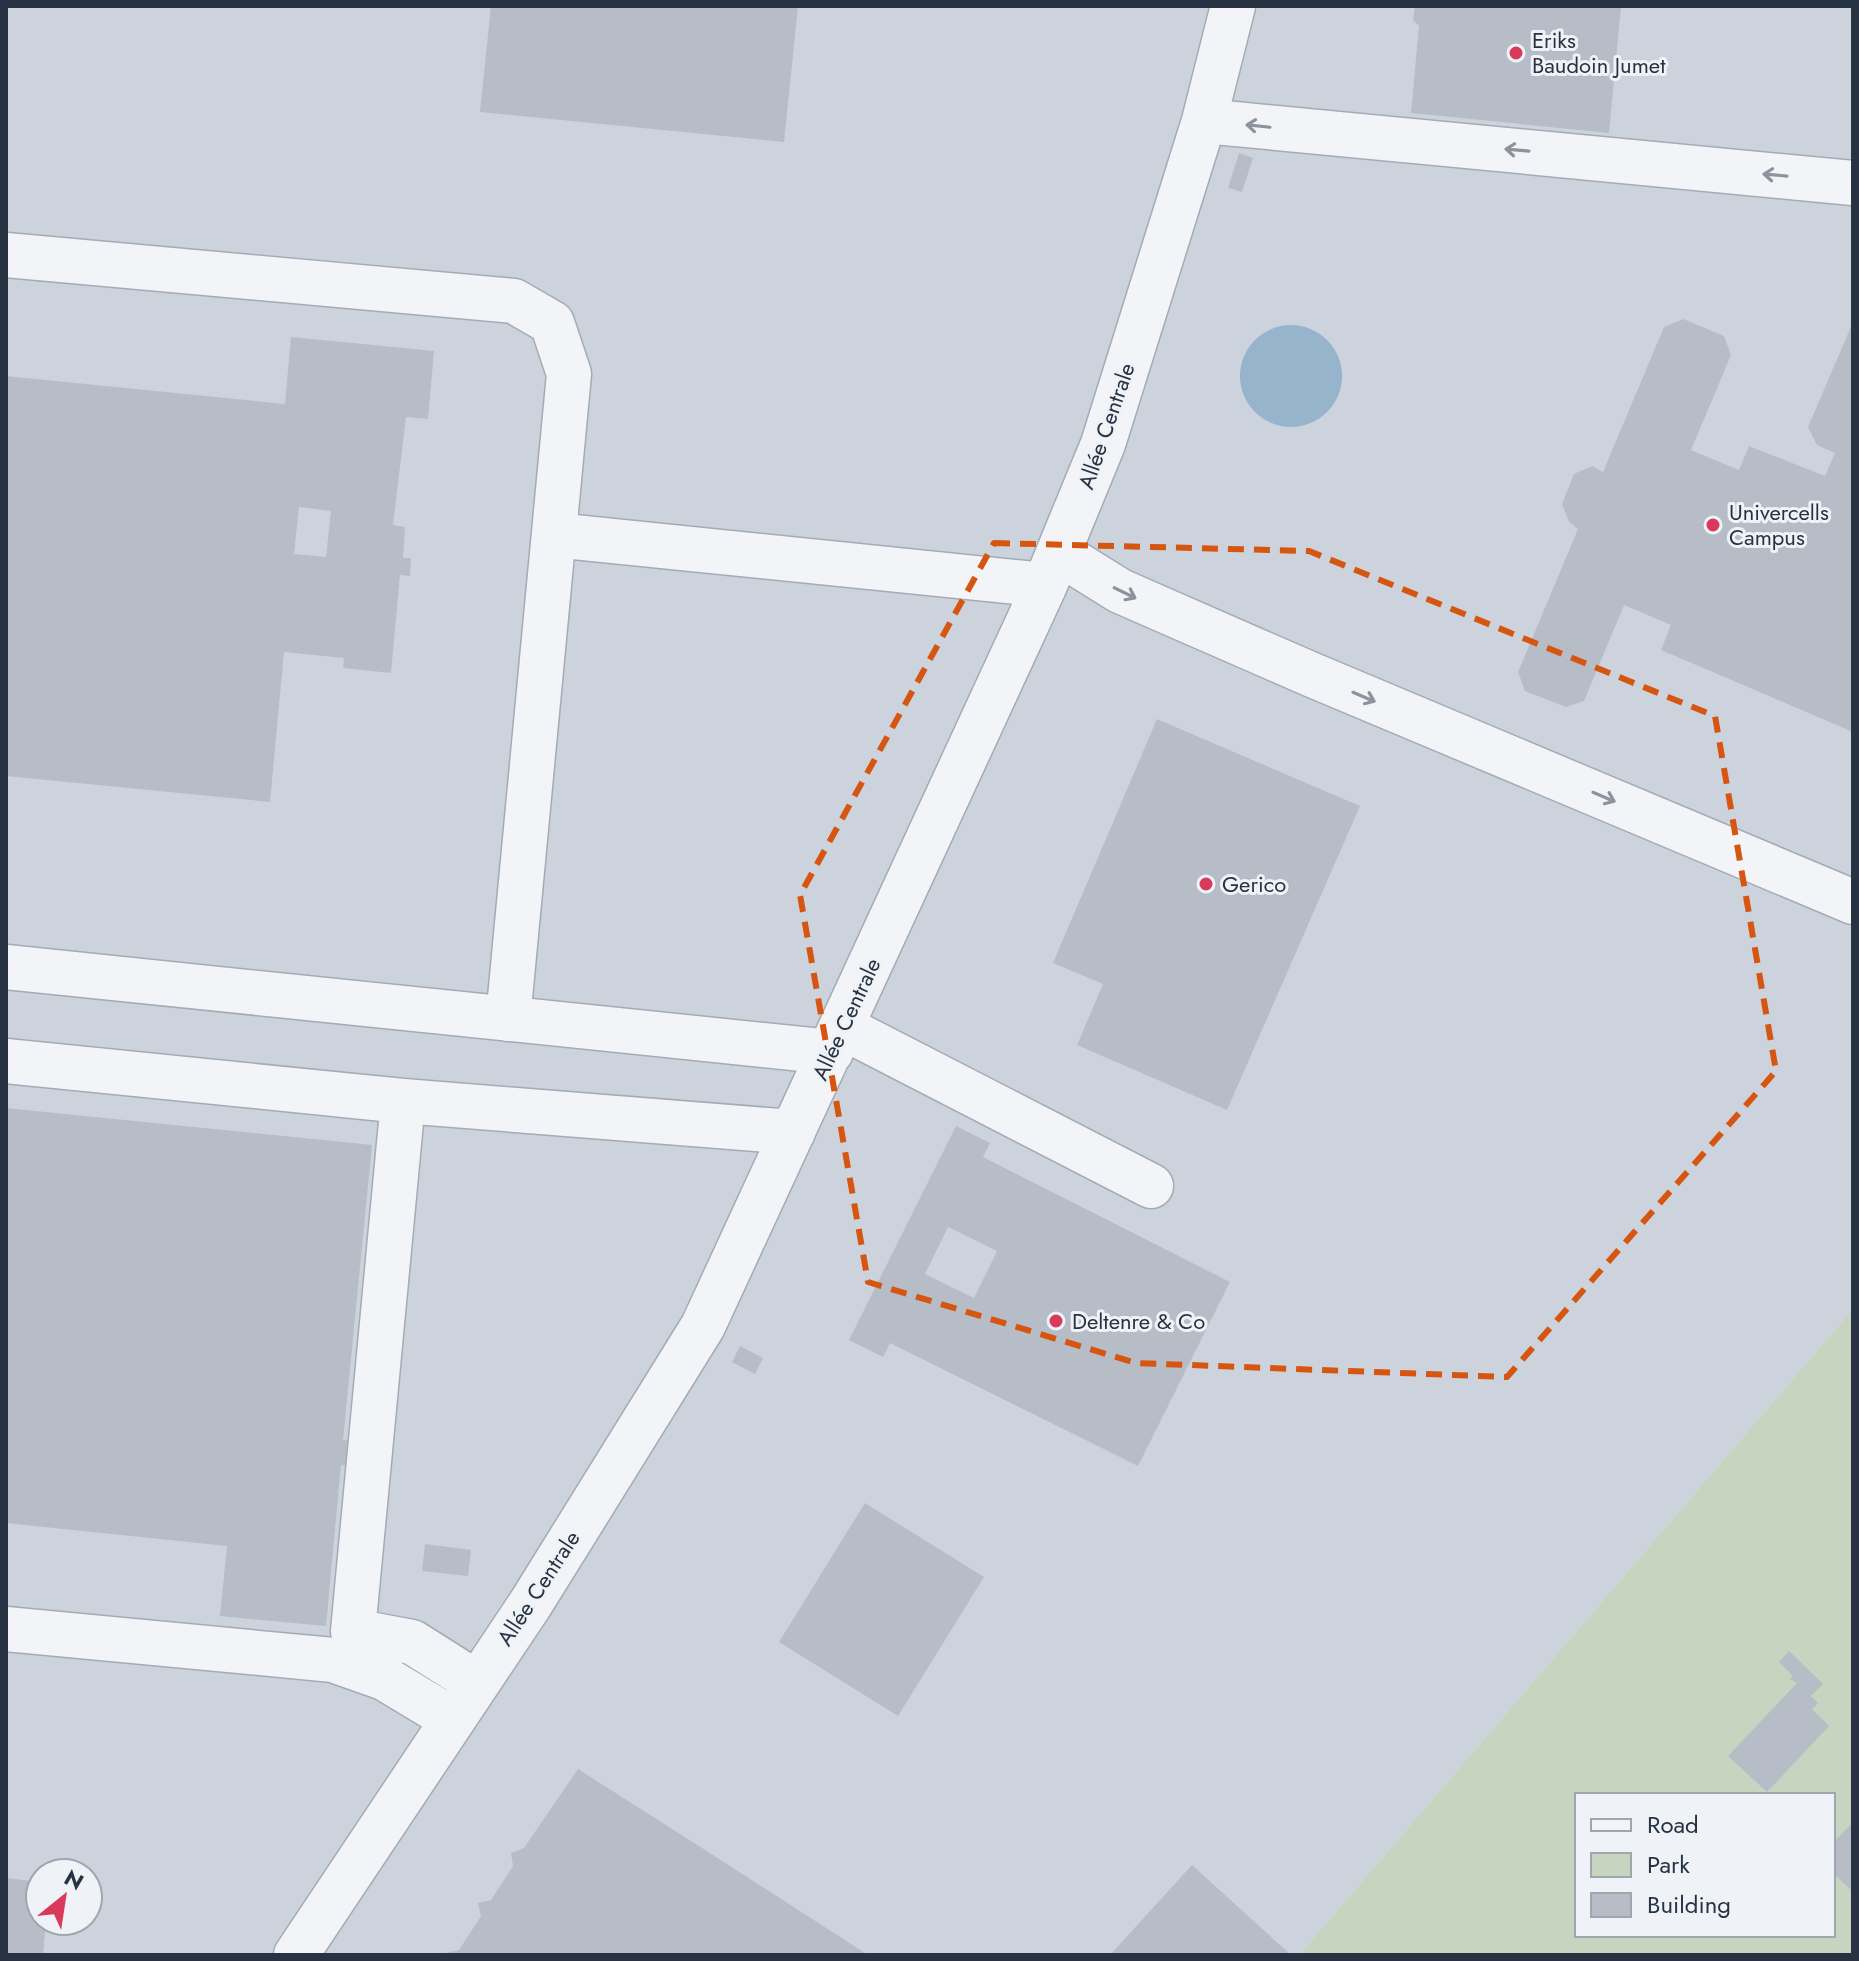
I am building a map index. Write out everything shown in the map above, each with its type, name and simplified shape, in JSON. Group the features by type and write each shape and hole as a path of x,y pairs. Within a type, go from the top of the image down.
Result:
{"street":[{"name":"Allée Centrale","path":"296,1955 531,1603 703,1326 1052,569 1103,444 1204,121 1233,6"},
{"path":"1204,121 1853,183"},
{"path":"6,255 514,301 552,323 569,374 508,1019"},
{"path":"554,535 1052,569 1120,591 1853,902"},
{"path":"6,967 508,1019 836,1040 1151,1186"},
{"path":"6,1061 403,1101 793,1132"},
{"path":"403,1101 353,1631 412,1642 477,1683"},
{"path":"6,1629 333,1660 384,1678 452,1719"}],"highlighted area":[{"path":"994,543 1309,551 1715,716 1776,1071 1507,1377 1136,1363 868,1282 800,895"}],"shaded area":[{"path":"6,6 1853,6 1853,1309 1299,1955 6,1955"}],"green space":[{"path":"1853,1309 1853,1955 1299,1955"}],"water":[{"path":"1291,325 1310,329 1327,340 1338,357 1342,376 1338,395 1327,412 1310,423 1291,427 1272,423 1255,412 1244,395 1240,376 1244,357 1255,340 1272,329"}],"building":[{"path":"491,6 798,6 784,142 480,112"},
{"name":"Eriks Baudoin Jumet","path":"1415,6 1621,6 1609,133 1411,113 1419,26 1413,20"},
{"path":"1239,153 1253,158 1242,192 1228,188"},
{"name":"Univercells Campus","path":"1683,319 1724,336 1731,355 1691,450 1739,470 1749,446 1825,476 1835,453 1817,445 1808,427 1853,322 1853,732 1661,650 1671,625 1624,605 1584,701 1566,707 1525,691 1518,672 1578,529 1569,522 1562,504 1574,474 1592,466 1603,472 1664,327"},
{"path":"291,337 434,351 428,419 406,417 393,525 405,527 403,558 411,558 410,576 400,575 391,673 343,668 344,658 284,652 270,802 6,776 6,376 285,404","holes":["299,507 331,511 326,557 294,554"]},
{"name":"Gerico","path":"1157,719 1360,806 1227,1110 1077,1045 1103,984 1053,963"},
{"path":"6,1108 372,1145 343,1440 360,1442 358,1467 341,1465 326,1626 220,1616 227,1546 6,1523"},
{"name":"Deltenre & Co","path":"956,1126 990,1143 983,1157 1230,1282 1138,1466 890,1343 883,1357 849,1340","holes":["948,1227 997,1251 974,1298 925,1274"]},
{"path":"740,1346 763,1358 755,1374 732,1362"},
{"path":"865,1503 984,1577 898,1716 779,1642"},
{"path":"425,1544 471,1550 468,1576 422,1571"},
{"path":"1789,1651 1823,1684 1811,1696 1818,1703 1812,1709 1829,1726 1767,1792 1728,1756 1797,1683 1790,1679 1793,1676 1779,1662"},
{"path":"578,1769 868,1955 436,1955 459,1950 481,1916 478,1903 491,1900 513,1866 511,1853 524,1848"},
{"path":"1853,1822 1851,1890 1835,1875 1835,1841"},
{"path":"1192,1865 1291,1955 1110,1955"},
{"path":"6,1878 24,1880 24,1937 45,1937 43,1955 6,1955"}],"place":[{"name":"Eriks Baudoin Jumet","path":"1516,53"},
{"name":"Univercells Campus","path":"1713,525"},
{"name":"Gerico","path":"1206,884"},
{"name":"Deltenre & Co","path":"1056,1321"}]}
